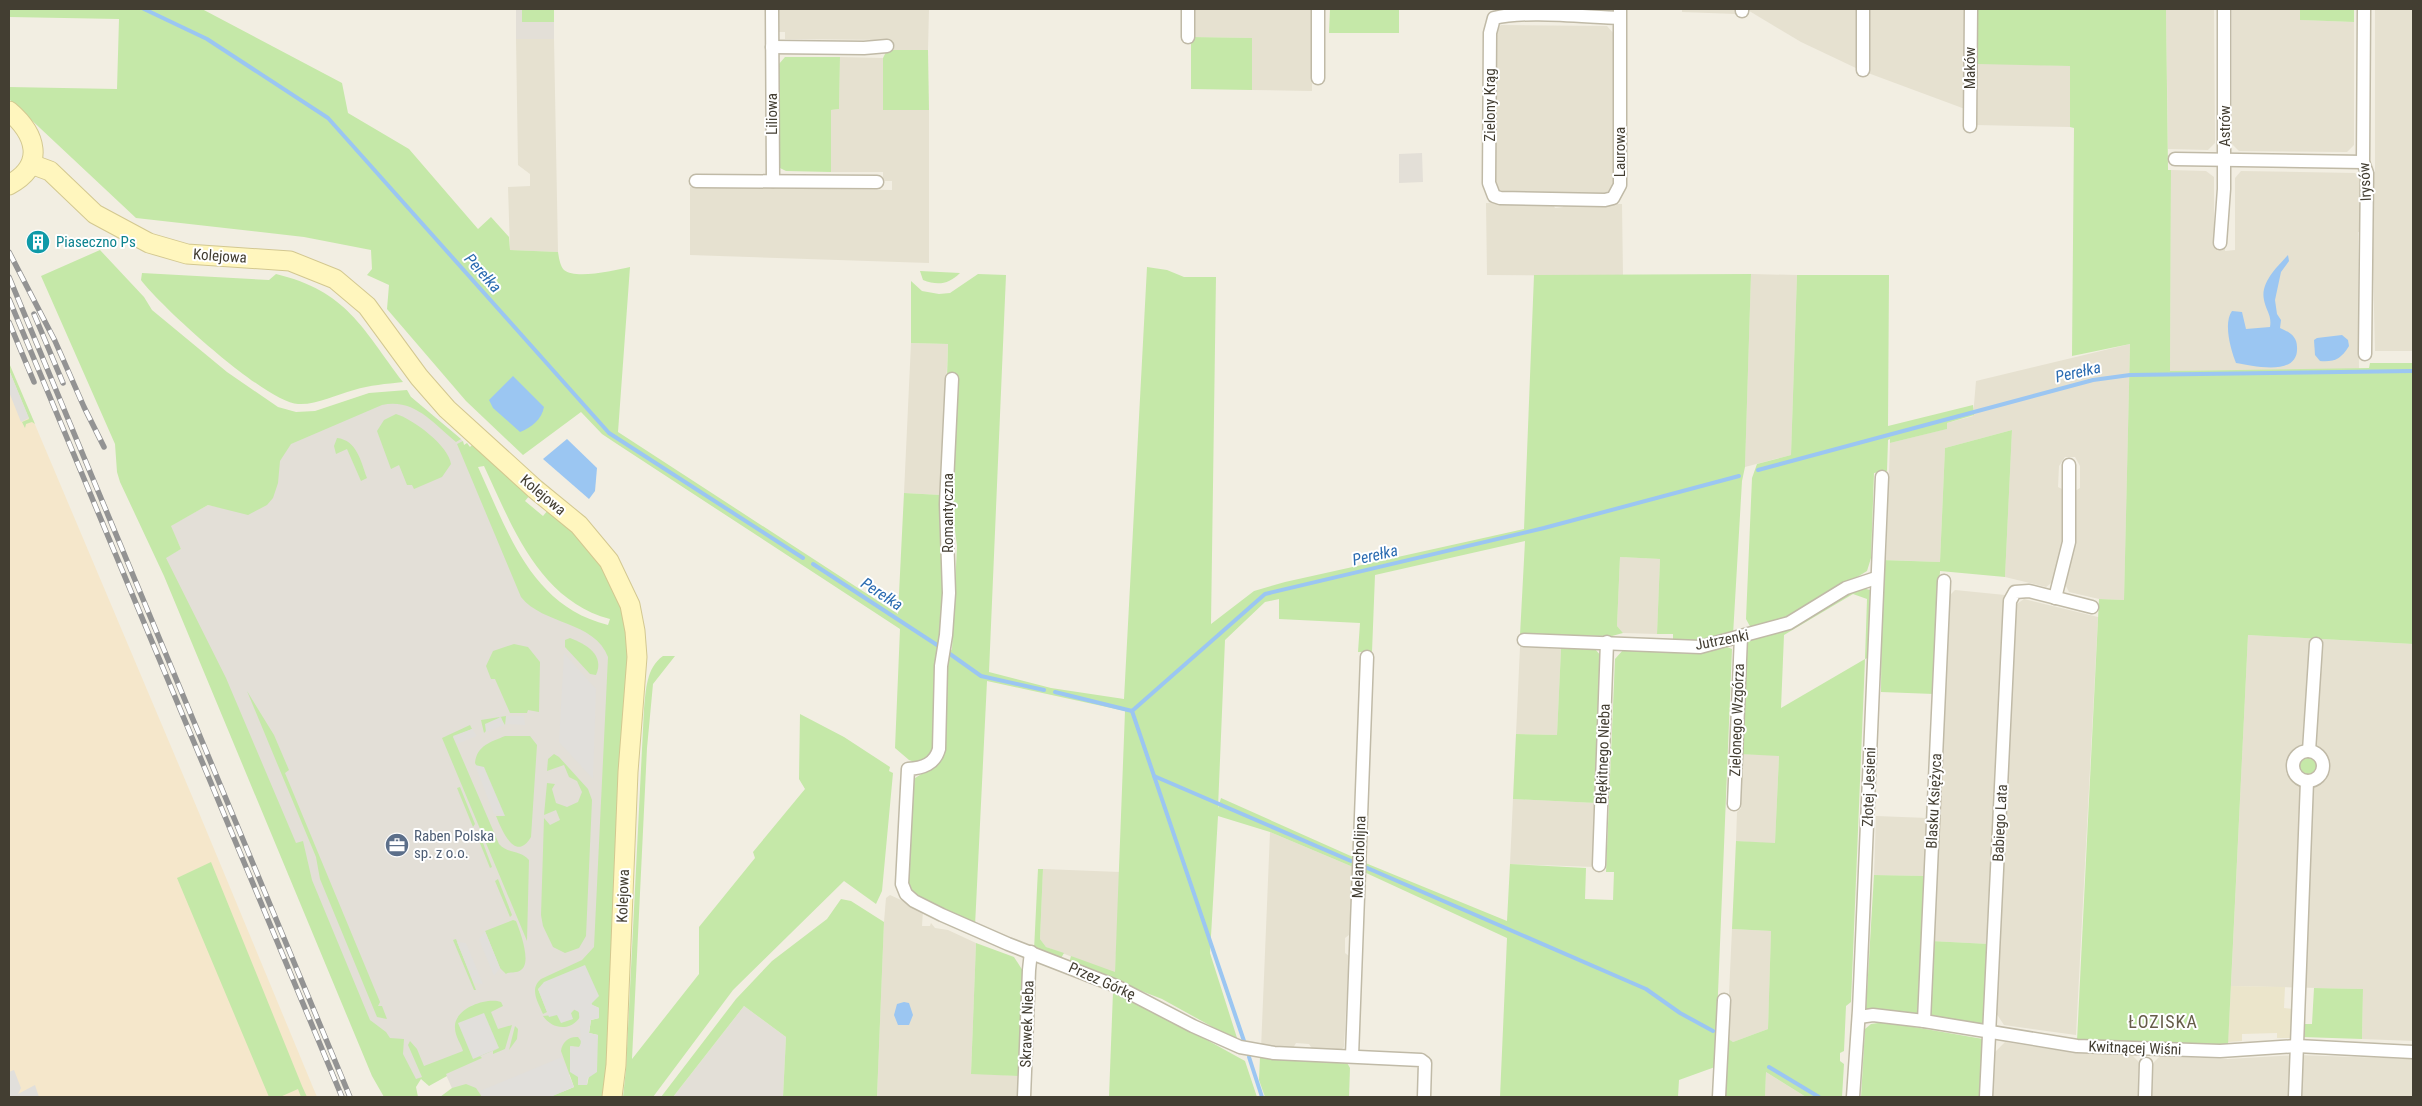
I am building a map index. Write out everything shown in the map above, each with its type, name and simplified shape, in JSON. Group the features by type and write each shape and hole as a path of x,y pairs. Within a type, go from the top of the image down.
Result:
{"street":[{"name":"Liliowa","path":"772,9 772,181"},
{"path":"1188,9 1188,37"},
{"path":"1318,9 1318,78"},
{"path":"1863,9 1863,70"},
{"name":"Maków","path":"1970,126 1971,9"},
{"name":"Astrów","path":"2220,243 2224,160 2224,9"},
{"name":"Irysów","path":"2364,9 2363,162 2367,173 2365,354"},
{"path":"1542,12 1620,13"},
{"name":"Zielony Krąg","path":"1497,198 1491,193 1489,184 1490,33 1494,18 1542,12"},
{"name":"Laurowa","path":"1497,198 1605,200 1613,198 1617,194 1620,185 1620,13"},
{"path":"772,47 864,48 887,46"},
{"path":"9,111 23,126 33,142 31,164 22,176 9,185"},
{"path":"2175,159 2363,162"},
{"name":"Kolejowa","path":"31,164 50,171 95,214 149,243 186,254 290,261 335,279 367,306 419,377 447,409 535,489 578,525 609,561 630,605 637,657 628,772 616,1056 612,1097"},
{"path":"696,181 877,182"},
{"name":"Romantyczna","path":"908,769 922,768 934,760 939,749 941,666 945,646 949,593 946,504 952,380"},
{"path":"2056,598 2069,542 2069,465"},
{"name":"Złotej Jesieni","path":"1853,1097 1859,1017 1876,578 1882,477"},
{"name":"Jutrzenki","path":"1524,640 1700,647 1788,623 1846,588 1876,578"},
{"name":"Blasku Księżyca","path":"1924,1021 1944,580"},
{"name":"Babiego Lata","path":"1986,1097 2010,601 2015,592 2029,591 2092,607"},
{"name":"Zielonego Wzgórza","path":"1734,804 1741,636"},
{"name":"Błękitnego Nieba","path":"1599,866 1606,642"},
{"path":"2309,751 2316,644"},
{"name":"Melancholijna","path":"1352,1056 1367,657"},
{"path":"2309,751 2320,758 2323,767 2320,776 2308,781 2299,778 2293,766 2300,754 2309,751"},
{"name":"Przez Górkę","path":"908,769 902,884 906,894 914,901 1008,944 1116,986 1240,1047 1274,1054 1416,1058 1425,1063 1424,1097"},
{"path":"2294,1097 2308,781"},
{"name":"Skrawek Nieba","path":"1024,1097 1031,952"},
{"path":"1719,1097 1724,1000"},
{"name":"Kwitnącej Wiśni","path":"1859,1017 1873,1015 1924,1021 1989,1033 2082,1046 2220,1051 2297,1046 2413,1052"},
{"path":"2145,1097 2146,1064"}],"shaded area":[{"path":"516,9 554,9 554,39 516,39"},
{"path":"778,9 929,9 928,50 887,50 886,40 785,39 785,32 778,32"},
{"path":"1191,9 1312,9 1312,91 1252,90 1252,38 1191,37"},
{"path":"1682,9 1736,9 1736,14 1682,12"},
{"path":"1746,9 1858,9 1858,69 1801,42"},
{"path":"1869,9 1966,9 1964,30 1966,31 1965,109 1868,73"},
{"path":"2166,9 2214,9 2215,143 2208,150 2168,149"},
{"path":"2232,9 2300,9 2300,20 2354,22 2354,145 2347,152 2239,151 2232,144"},
{"path":"2375,9 2413,9 2413,351 2375,351 2372,172 2375,172"},
{"path":"1501,25 1607,26 1614,34 1614,188 1608,194 1500,193 1495,186 1494,32"},
{"path":"516,39 554,39 558,252 510,250 508,187 530,186 530,174 518,165"},
{"path":"840,57 883,58 883,110 929,110 929,263 690,255 690,187 892,190 892,181 883,181 883,172 831,172 831,110 839,109"},
{"path":"1976,63 2070,66 2070,127 1975,125 1977,106"},
{"path":"1422,153 1423,182 1399,183 1399,154"},
{"path":"2171,170 2206,171 2214,177 2214,242 2225,243 2225,251 2235,250 2235,178 2241,171 2355,173 2362,179 2362,232 2358,232 2359,369 2170,371"},
{"path":"1486,203 1553,204 1555,208 1563,207 1564,204 1622,204 1623,276 1487,275"},
{"path":"1751,274 1797,275 1791,455 1745,467"},
{"path":"911,343 948,344 941,495 904,493"},
{"path":"2130,344 2124,600 2099,599 2069,592 2065,584 2075,491 2080,488 2080,466 2075,457 2065,457 2059,466 2058,487 2064,490 2063,544 2054,581 2046,587 2005,577 2012,430 1945,448 1940,562 1886,560 1890,443 1946,429 1947,423 1973,416 1976,381"},
{"path":"9,363 197,808 317,1097 9,1097"},
{"path":"9,370 29,418 21,422 9,392"},
{"name":"Raben Polska sp. z o.o.","path":"411,397 462,440 524,590 616,641 602,988 561,1097 458,1097 455,1095 443,1068 411,1082 375,1048 164,558 181,549 170,526 208,505 247,513 250,455 384,400"},
{"path":"1620,557 1660,559 1657,634 1623,633 1617,626"},
{"path":"1955,590 2005,595 1989,944 1931,941 1949,596"},
{"path":"2024,599 2098,617 2076,1035 2004,1025 1996,1013 2014,606"},
{"path":"2248,635 2413,644 2413,1041 2362,1039 2363,989 2231,986"},
{"path":"1520,647 1561,649 1557,735 1516,734"},
{"path":"564,653 596,689 593,779 559,742"},
{"path":"506,716 524,716 525,725 506,724"},
{"path":"501,717 504,725 486,732 485,724"},
{"path":"472,729 477,736 457,744 453,736"},
{"path":"1739,754 1779,755 1775,844 1736,841 1737,812 1741,808 1741,800 1738,798"},
{"path":"475,765 484,767 505,816 494,814"},
{"path":"1513,799 1596,803 1594,867 1510,864"},
{"path":"1876,816 1928,818 1925,876 1874,875"},
{"path":"1270,832 1353,867 1349,935 1345,938 1345,953 1349,956 1344,1047 1341,1050 1313,1050 1309,1044 1296,1043 1292,1050 1261,1049"},
{"path":"1043,869 1120,872 1115,973 1046,947 1040,939"},
{"path":"890,895 923,910 922,926 930,926 931,923 935,928 948,930 976,943 971,1073 1019,1076 1019,1097 877,1097 884,922 886,898"},
{"path":"1732,929 1771,931 1768,1029 1733,1042 1727,1038"},
{"path":"485,931 500,968 494,976 479,939"},
{"path":"457,942 466,943 483,984 474,983"},
{"path":"585,965 599,996 591,1004 599,1008 599,1018 591,1020 589,1033 598,1035 597,1072 588,1078 587,1085 578,1085 578,1077 570,1072 570,1046 578,1048 581,1044 579,1012 573,1009 571,1013 573,1019 561,1023 557,1015 549,1017 538,989 544,982"},
{"path":"2231,986 2285,987 2284,1008 2293,1009 2292,1038 2277,1038 2277,1033 2242,1034 2242,1041 2228,1042"},
{"path":"744,1006 786,1037 783,1097 673,1097"},
{"path":"484,1013 499,1048 473,1059 458,1023"},
{"path":"2005,1042 2075,1053 2132,1055 2139,1062 2138,1097 1992,1097 1994,1053"},
{"path":"2297,1055 2413,1059 2413,1097 2151,1097 2153,1063 2160,1056 2228,1059"},
{"path":"562,1057 574,1087 550,1097 482,1097 480,1091"},
{"path":"14,1070 21,1088 18,1094 35,1085 39,1097 9,1097 9,1072"},
{"path":"1766,1072 1806,1097 1765,1097"}],"green space":[{"path":"9,9 202,9 342,83 348,113 409,149 478,229 491,217 509,237 510,250 558,252 564,270 577,274 630,267 618,432 898,614 904,493 941,495 944,598 932,758 920,764 909,760 895,748 900,629 602,434 581,412 523,455 466,401 387,309 389,285 367,275 372,269 371,250 304,237 136,218 9,99 9,87 117,89 119,19 9,17"},
{"path":"522,9 554,9 554,22 522,22"},
{"path":"1330,9 1399,9 1399,33 1329,33"},
{"path":"1978,9 2166,9 2168,170 2171,170 2170,371 2369,368 2370,363 2413,363 2413,644 2248,635 2228,1046 2077,1041 2099,599 2124,600 2130,344 2072,356 2074,128 2070,127 2070,66 1978,64"},
{"path":"2300,9 2354,9 2354,22 2300,20"},
{"path":"1191,37 1252,38 1252,90 1191,89"},
{"path":"887,50 928,50 929,110 883,110 883,58"},
{"path":"785,57 840,57 839,109 831,110 831,172 786,171 780,168 778,159 779,64"},
{"path":"100,250 144,297 152,310 227,372 278,407 296,412 315,411 369,393 407,390 411,397 461,439 456,442 431,420 404,405 382,405 291,444 280,461 278,483 273,498 267,505 248,515 208,505 171,526 181,549 166,558 226,678 296,843 303,841 312,880 370,1020 386,1032 390,1038 404,1039 403,1054 416,1079 422,1077 408,1045 410,1041 417,1049 424,1066 463,1051 456,1034 456,1021 459,1015 472,1006 487,1001 501,1002 503,1006 491,1012 498,1029 512,1025 505,1049 493,1054 493,1051 499,1048 480,1056 482,1058 446,1074 447,1076 429,1086 421,1079 416,1087 418,1097 384,1097 372,1076 164,576 120,482 117,472 115,444 41,276"},
{"path":"1147,267 1167,270 1184,277 1216,277 1211,624 1254,591 1285,582 1524,529 1534,275 1751,274 1745,467 1742,481 1733,635 1696,643 1673,642 1673,634 1657,634 1660,559 1620,557 1617,626 1623,633 1612,636 1520,635 1525,541 1375,575 1372,652 1358,652 1360,623 1279,619 1279,599 1265,602 1225,640 1218,808 1221,798 1353,857 1353,867 1270,832 1218,816 1210,953 1238,1041 1162,999 1069,963 1071,956 1115,972 1125,711 987,681 975,926 917,897 907,886 912,781 942,760 945,659 952,649 957,546 951,499 947,377 948,344 911,343 911,281 922,291 939,294 950,293 978,274 1006,275 989,672 1051,688 1124,699"},
{"path":"920,271 960,273 947,282 934,283 923,280"},
{"path":"142,273 269,280 276,274 300,281 320,290 337,301 351,314 403,382 360,388 312,403 298,404 283,400 240,372 192,331 152,293 141,280"},
{"path":"1797,275 1889,275 1888,426 1973,405 1974,415 1947,423 1947,429 1890,443 1890,439 1888,440 1887,471 1874,473 1871,558 1867,571 1785,621 1752,630 1746,619 1752,478 1757,464 1791,455"},
{"path":"9,363 35,424 32,422 26,424 25,428 22,422 29,419 9,370"},
{"path":"396,414 420,427 444,449 451,464 442,477 414,489 412,485 407,485 399,465 391,469 377,431 384,420"},
{"path":"2012,430 2005,577 1940,571 1934,694 1881,692 1882,560 1940,562 1945,448"},
{"path":"337,438 344,440 354,447 367,478 361,481 347,449 336,454 334,446"},
{"path":"463,441 464,445 467,443 470,447 474,443 530,495 525,501 543,516 548,510 574,532 603,568 617,596 624,618 629,655 605,1097 550,1097 574,1087 561,1051 564,1042 572,1038 578,1037 581,1041 580,1047 571,1046 577,1075 587,1085 598,1035 589,1033 591,1020 599,1018 599,1008 592,1005 591,1001 538,989 547,1012 543,1014 535,991 537,983 541,979 582,960 594,947 608,657 601,645 592,636 542,613 521,597 457,444","holes":["484,466 517,536 546,578 564,596 585,609 610,619 608,625 582,615 559,601 541,584 525,563 512,541 478,467"]},
{"path":"1863,588 1870,590 1868,658 1865,659 1851,1002 1846,1006 1844,1051 1840,1053 1840,1061 1844,1064 1842,1097 1806,1097 1766,1072 1765,1097 1725,1097 1727,1038 1733,1042 1768,1029 1771,931 1732,929 1736,841 1775,843 1779,756 1739,754 1745,644 1750,639 1851,589","holes":["1853,594 1867,599 1865,659 1781,708 1784,635"]},
{"path":"570,638 588,647 596,656 598,668 596,675 590,674 565,647 565,640"},
{"path":"514,644 528,647 540,662 539,712 528,710 527,713 510,713 495,679 491,679 486,666 493,651"},
{"path":"1727,647 1732,649 1715,1067 1679,1080 1678,1097 1500,1097 1507,938 1364,872 1363,862 1507,921 1510,864 1586,868 1585,899 1613,900 1614,872 1606,872 1615,659 1623,650 1697,654"},
{"path":"1561,649 1595,649 1601,656 1596,803 1513,799 1516,734 1557,735"},
{"path":"663,656 675,656 653,684 647,748 632,1059 699,974 699,927 755,858 753,852 805,789 799,779 800,714 844,737 890,767 889,771 893,773 882,891 876,904 844,881 733,990 653,1097 623,1097 644,709 646,687 650,673 657,661"},
{"path":"247,691 274,735 289,770 285,773 380,1002 378,1006 382,1006 387,1019 377,1017 320,879 316,857"},
{"path":"506,716 505,725 500,717 484,733 481,720"},
{"path":"470,725 472,729 453,737 499,844 529,860 527,941 442,738"},
{"path":"505,736 530,736 537,745 531,837 525,844 519,847 509,841 501,828 496,816 504,816 475,763 476,757 482,748 490,742"},
{"path":"554,754 588,789 592,800 586,936 579,948 565,953 553,947 543,926 541,915 544,818 550,825 560,820 556,810 544,815 547,783 555,784 552,789 556,803 567,807 578,802 582,792 577,781 569,777 564,765 547,771 548,759"},
{"path":"2308,755 2316,758 2319,766 2316,774 2308,777 2300,774 2297,766 2300,758"},
{"path":"460,787 475,824 473,827 457,788"},
{"path":"480,835 492,867 490,868 477,836"},
{"path":"211,862 307,1097 301,1097 298,1089 280,1097 269,1097 177,878"},
{"path":"1038,869 1043,869 1040,939 1046,947 1064,953 1060,960 1034,950"},
{"path":"1874,875 1925,876 1920,1015 1866,1009"},
{"path":"498,879 512,915 510,917 495,881"},
{"path":"841,899 851,901 884,922 877,1097 783,1097 786,1037 744,1006 673,1097 661,1097 736,999 772,961 827,919"},
{"path":"513,920 516,921 522,939 525,961 521,970 506,974 500,968 485,931"},
{"path":"456,939 476,990 474,990 453,940"},
{"path":"1931,941 1989,944 1984,1026 1928,1016"},
{"path":"976,943 1014,957 1023,971 1019,1076 971,1074"},
{"path":"2314,988 2363,989 2362,1039 2303,1037 2304,1024 2312,1024"},
{"path":"1113,992 1160,1014 1245,1061 1257,1097 1109,1097"},
{"path":"575,1009 578,1010 580,1017 576,1022 566,1027 551,1024 543,1016 571,1013"},
{"path":"1885,1022 1983,1039 1981,1097 1861,1097 1865,1029 1871,1024"},
{"path":"515,1026 518,1029 517,1039 509,1050"},
{"path":"1260,1057 1346,1061 1350,1068 1349,1097 1265,1097 1259,1080"},
{"path":"466,1084 476,1088 482,1097 440,1097 452,1088"}],"water":[{"path":"2288,255 2289,261 2281,272 2275,300 2277,314 2281,320 2280,328 2296,340 2296,356 2291,363 2283,366 2264,367 2236,363 2229,337 2229,316 2232,311 2242,312 2246,329 2270,327 2270,316 2263,294 2270,276"},
{"path":"2342,335 2348,340 2349,346 2343,354 2334,360 2320,361 2315,355 2314,340"},
{"path":"513,376 544,407 541,415 535,422 520,432 493,408 489,400"},
{"path":"567,439 597,468 595,491 589,499 543,459"},
{"path":"909,1003 913,1015 909,1025 898,1025 894,1015 897,1004"}],"waterway":[{"name":"Perełka","path":"144,9 207,39 328,118 609,433 803,558"},
{"name":"Perełka","path":"1758,470 2093,380 2130,375 2413,371"},
{"name":"Perełka","path":"1055,692 1132,711 1265,594 1544,528 1739,476"},
{"name":"Perełka","path":"813,564 937,645"},
{"name":"Perełka","path":"950,654 981,676 1044,690"},
{"path":"1132,711 1244,1041"},
{"path":"1154,776 1351,861"},
{"path":"1365,867 1646,989 1680,1013 1713,1031"},
{"path":"1249,1057 1262,1097"},
{"path":"1769,1067 1819,1097"}],"railway":[{"path":"9,252 55,341 104,447"},
{"path":"9,277 350,1097"},
{"path":"9,299 342,1097"},
{"path":"34,314 63,383"},
{"path":"9,322 34,382"}],"place":[{"name":"Piaseczno Ps","path":"38,242"},
{"name":"Raben Polska sp. z o.o.","path":"397,845"}],"district":[{"name":"ŁOZISKA","path":"2163,1021"}]}
